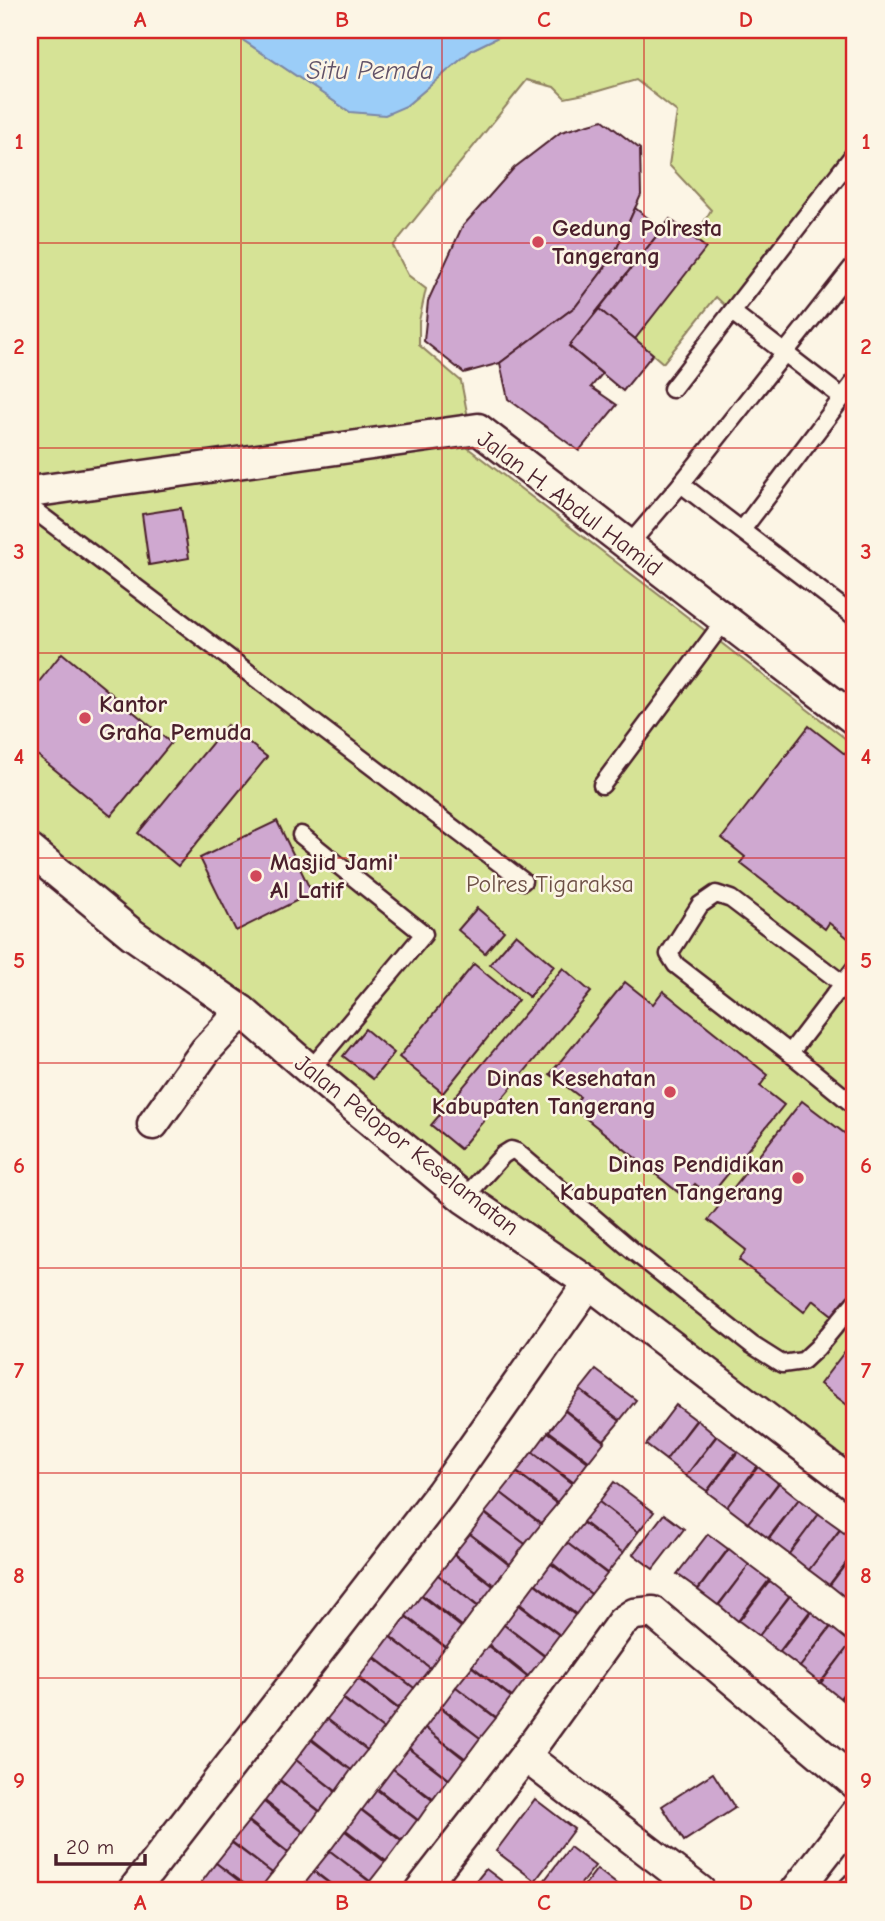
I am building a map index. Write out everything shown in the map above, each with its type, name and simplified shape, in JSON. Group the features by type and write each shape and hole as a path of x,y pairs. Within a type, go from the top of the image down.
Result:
{"street":[{"name":"Jalan H. Abdul Hamid","path":"30,492 478,429 855,720"},
{"name":"Jalan Pelopor Keselamatan","path":"30,850 132,934 242,1011 464,1198 589,1283 855,1486"},
{"path":"153,1124 206,1049 242,1011"},
{"path":"133,1891 441,1493 589,1283"},
{"path":"420,1891 525,1756 622,1622 634,1614 653,1612 855,1783"},
{"path":"525,1756 701,1891"},
{"path":"796,1891 855,1815"}],"lane":[{"path":"672,389 855,153"},
{"path":"628,545 681,484 855,264"},
{"path":"732,312 843,398"},
{"path":"742,530 855,382"},
{"path":"681,484 855,617"},
{"path":"30,507 523,881"},
{"path":"602,785 725,620"},
{"path":"301,835 424,934 310,1070"},
{"path":"849,988 731,899 716,894 700,905 669,954 676,965 855,1106"},
{"path":"790,1054 849,988 855,968"},
{"path":"464,1198 503,1155 511,1150 517,1152 633,1251 752,1345 782,1364 803,1362 855,1302"}],"green space":[{"path":"30,30 228,30 350,112 406,106 473,49 504,34 562,34 588,30 855,30 855,153 732,312 716,297 663,363 635,339 711,210 669,165 677,112 636,80 565,98 554,87 527,80 393,246 408,275 426,289 419,321 419,345 461,381 470,428 30,489"},
{"name":"Polres Tigaraksa","path":"464,445 855,746 855,1492 30,853 30,497"}],"water":[{"name":"Situ Pemda","path":"228,30 588,30 562,34 504,34 473,49 406,106 385,115 350,112"}],"building":[{"name":"Gedung Polresta Tangerang","path":"603,120 640,149 641,195 613,257 576,306 500,363 464,373 424,341 428,301 462,227 514,168 561,132"},
{"path":"635,208 662,229 569,346 602,374 591,387 617,405 579,451 508,399 500,363 576,306 613,257"},
{"path":"670,219 706,248 635,339 599,309"},
{"path":"599,309 653,354 623,391 569,346"},
{"path":"181,508 189,558 149,565 142,514"},
{"name":"Kantor Graha Pemuda","path":"62,653 171,743 111,816 30,749 30,693"},
{"path":"227,725 267,757 178,866 138,833"},
{"path":"809,726 855,762 855,929 848,938 829,923 825,929 740,863 745,857 722,838"},
{"name":"Masjid Jami' Al Latif","path":"277,821 312,893 236,931 200,858"},
{"path":"477,908 504,931 485,953 458,930"},
{"path":"516,934 554,966 529,997 490,964"},
{"path":"474,964 518,1000 443,1093 399,1057"},
{"path":"563,968 591,992 460,1149 431,1125"},
{"name":"Dinas Kesehatan Kabupaten Tangerang","path":"625,982 653,1004 663,991 768,1075 760,1086 784,1105 710,1196 695,1184 684,1197 572,1107 580,1097 550,1074"},
{"path":"365,1029 394,1053 373,1079 343,1056"},
{"name":"Dinas Pendidikan Kabupaten Tangerang","path":"802,1101 847,1135 855,1125 855,1294 836,1318 813,1300 804,1312 739,1260 746,1250 708,1220"},
{"path":"855,1338 855,1411 820,1384"},
{"path":"596,1370 636,1400 620,1420 580,1390"},
{"path":"580,1390 620,1421 604,1440 565,1410"},
{"path":"676,1405 696,1420 666,1460 646,1445"},
{"path":"565,1411 604,1442 589,1461 549,1431"},
{"path":"697,1420 716,1436 686,1476 666,1460"},
{"path":"548,1432 588,1462 573,1482 533,1452"},
{"path":"717,1436 737,1451 707,1491 686,1476"},
{"path":"532,1452 572,1483 557,1502 517,1472"},
{"path":"738,1452 757,1466 727,1507 707,1492"},
{"path":"758,1467 778,1483 748,1523 727,1507"},
{"path":"517,1473 557,1504 541,1523 501,1493"},
{"path":"614,1482 654,1512 638,1532 599,1502"},
{"path":"779,1483 799,1499 768,1538 748,1523"},
{"path":"501,1493 541,1524 525,1544 485,1513"},
{"path":"799,1499 819,1514 789,1554 769,1539"},
{"path":"599,1502 638,1532 623,1553 583,1522"},
{"path":"485,1514 525,1544 510,1564 470,1534"},
{"path":"664,1514 684,1529 653,1569 633,1554"},
{"path":"819,1514 840,1529 809,1570 789,1554"},
{"path":"583,1523 623,1553 607,1573 567,1543"},
{"path":"840,1530 855,1541 855,1551 829,1585 809,1570"},
{"path":"470,1534 509,1565 494,1585 454,1554"},
{"path":"708,1534 728,1549 698,1589 677,1574"},
{"path":"567,1543 607,1574 591,1594 552,1563"},
{"path":"729,1549 749,1565 718,1605 698,1590"},
{"path":"855,1552 855,1593 850,1601 830,1585"},
{"path":"454,1555 493,1586 478,1606 438,1575"},
{"path":"551,1564 591,1594 576,1614 536,1584"},
{"path":"749,1565 769,1580 738,1621 719,1605"},
{"path":"438,1575 477,1606 462,1626 422,1595"},
{"path":"770,1581 789,1596 759,1636 739,1621"},
{"path":"535,1584 575,1615 560,1635 520,1604"},
{"path":"421,1596 461,1627 446,1647 406,1616"},
{"path":"790,1596 810,1611 779,1652 759,1636"},
{"path":"519,1605 559,1635 544,1655 504,1625"},
{"path":"811,1612 830,1627 800,1667 780,1652"},
{"path":"406,1617 445,1647 430,1668 391,1637"},
{"path":"504,1625 544,1656 528,1676 489,1645"},
{"path":"831,1627 851,1643 820,1683 800,1667"},
{"path":"390,1637 430,1668 414,1688 375,1657"},
{"path":"851,1643 855,1646 855,1679 840,1698 821,1683"},
{"path":"488,1646 527,1677 512,1697 472,1666"},
{"path":"374,1658 414,1688 398,1708 359,1678"},
{"path":"472,1667 511,1697 496,1717 456,1687"},
{"path":"358,1679 398,1709 383,1729 343,1698"},
{"path":"855,1680 855,1710 841,1699"},
{"path":"456,1687 496,1718 480,1738 441,1707"},
{"path":"343,1699 383,1729 367,1750 327,1719"},
{"path":"440,1708 480,1738 465,1758 425,1728"},
{"path":"327,1719 367,1750 351,1770 312,1739"},
{"path":"425,1728 464,1759 449,1779 409,1748"},
{"path":"311,1740 351,1770 336,1791 296,1760"},
{"path":"409,1749 448,1779 433,1799 393,1769"},
{"path":"296,1760 335,1791 320,1811 280,1780"},
{"path":"393,1769 432,1800 418,1820 378,1789"},
{"path":"713,1773 735,1808 684,1841 662,1806"},
{"path":"280,1781 319,1811 304,1832 265,1801"},
{"path":"377,1790 417,1820 402,1840 362,1810"},
{"path":"535,1799 574,1829 535,1881 496,1851"},
{"path":"264,1802 303,1832 288,1852 249,1821"},
{"path":"361,1810 401,1841 386,1861 346,1830"},
{"path":"248,1822 288,1853 272,1873 232,1842"},
{"path":"345,1831 385,1862 370,1881 330,1851"},
{"path":"232,1843 272,1873 258,1891 254,1891 216,1863"},
{"path":"570,1847 595,1866 575,1891 557,1891 544,1881"},
{"path":"330,1851 370,1882 363,1891 340,1891 314,1871"},
{"path":"216,1863 252,1891 211,1891 201,1883"},
{"path":"486,1869 515,1891 468,1891"},
{"path":"597,1869 619,1886 615,1891 580,1891"},
{"path":"314,1872 339,1891 299,1891"},
{"path":"201,1884 210,1891 195,1891"}],"place":[{"name":"Gedung Polresta Tangerang","path":"538,242"},
{"name":"Kantor Graha Pemuda","path":"85,718"},
{"name":"Masjid Jami' Al Latif","path":"256,876"},
{"name":"Dinas Kesehatan Kabupaten Tangerang","path":"670,1092"},
{"name":"Dinas Pendidikan Kabupaten Tangerang","path":"798,1178"}]}
